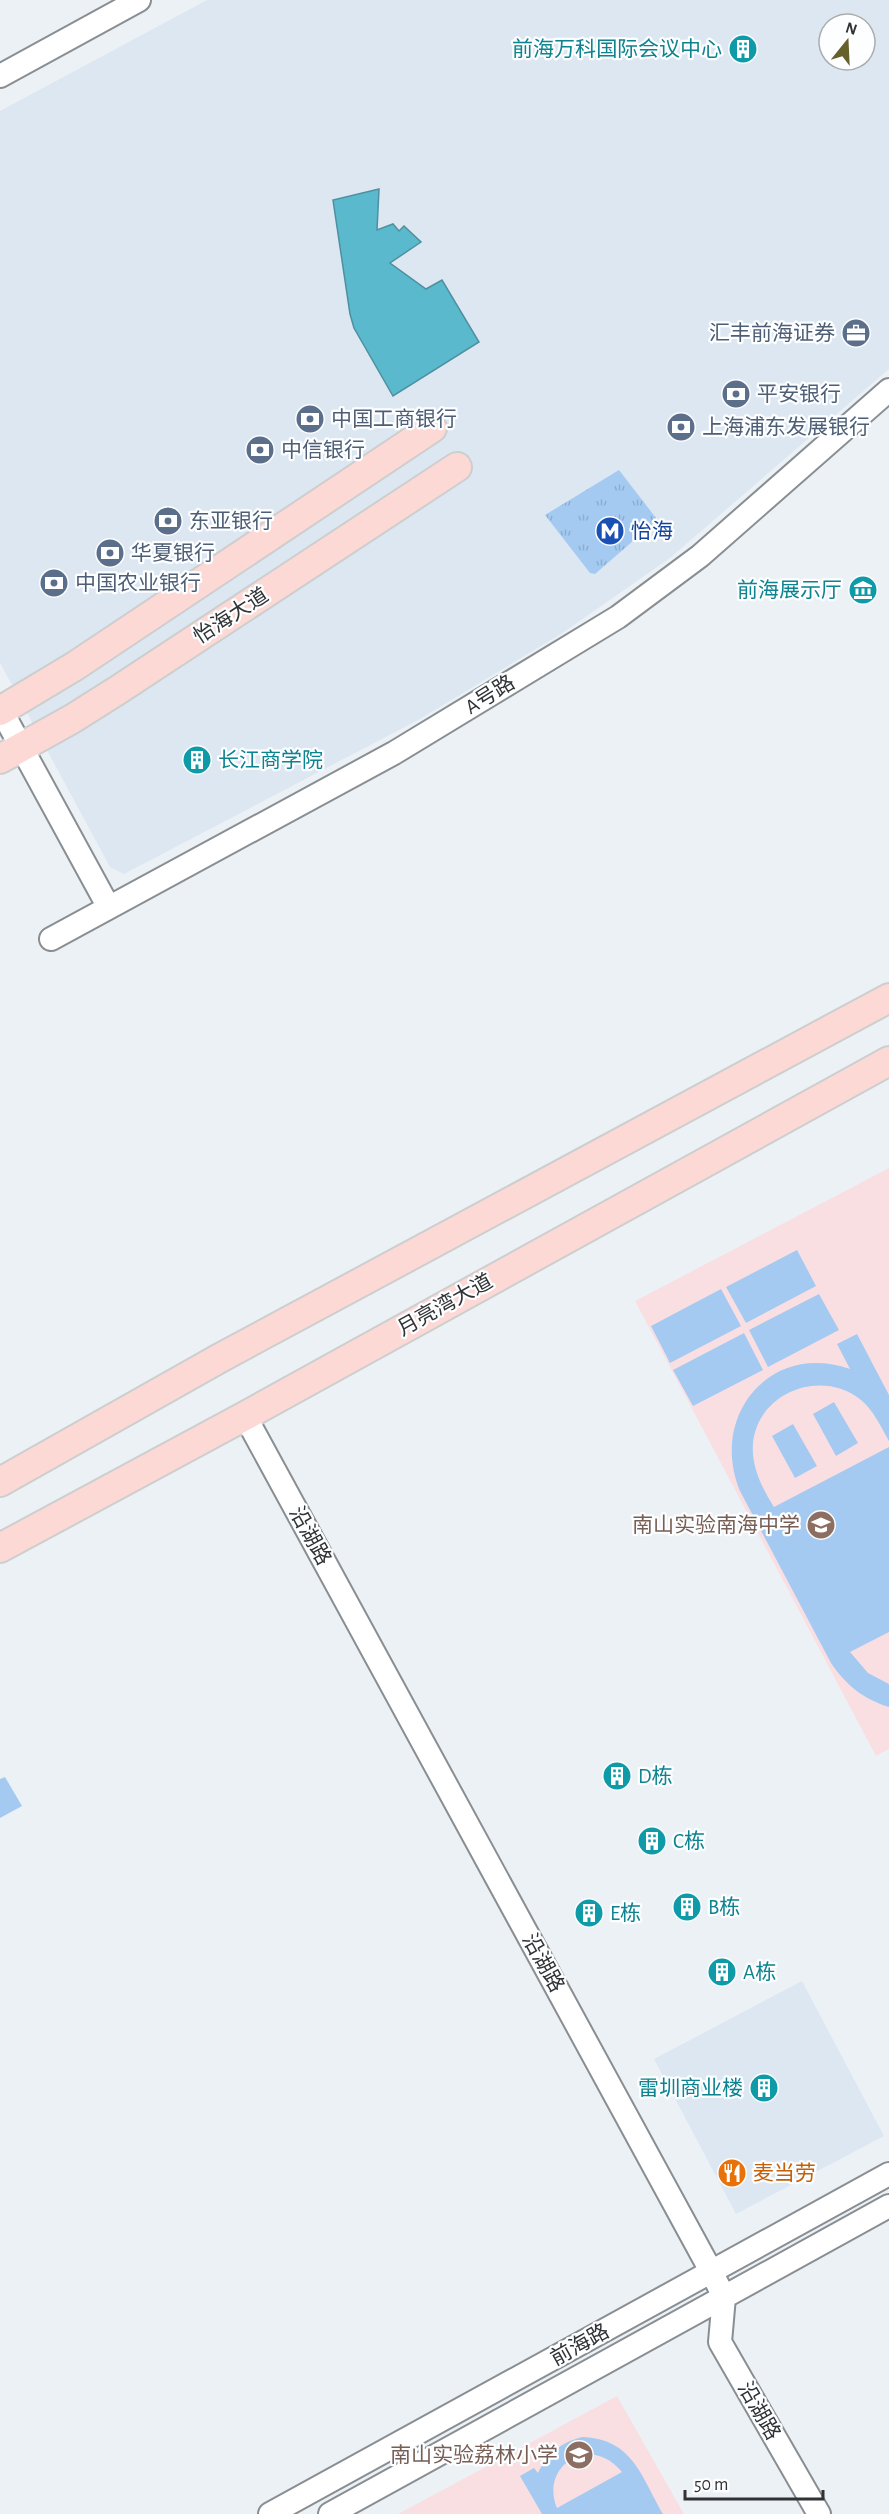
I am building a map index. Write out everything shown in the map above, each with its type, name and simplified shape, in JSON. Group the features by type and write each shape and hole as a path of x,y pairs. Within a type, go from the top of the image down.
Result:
{"main road":[{"path":"0,710 75,666 432,428"},
{"name":"怡海大道","path":"10,753 118,690 457,467"},
{"path":"0,1482 220,1358 889,998"},
{"name":"月亮湾大道","path":"0,1548 889,1061"}],"street":[{"path":"0,76 139,0"},
{"name":"A号路","path":"51,939 108,906 394,753 618,616 700,556 889,390"},
{"path":"0,710 10,753 108,906"},
{"name":"沿湖路","path":"244,1416 712,2273 724,2297 720,2342 819,2514"},
{"name":"前海路","path":"270,2514 889,2174"},
{"name":"前海路","path":"330,2514 889,2206"}],"shaded area":[{"path":"207,0 889,0 889,369 670,558 564,632 420,719 124,874 110,867 0,663 0,111"},
{"path":"379,189 377,230 393,224 399,231 404,226 421,242 390,263 426,289 442,280 479,342 393,396 354,328 333,200"},
{"name":"南山实验南海中学","path":"889,1168 889,1749 876,1756 635,1301"},
{"name":"雷圳商业楼","path":"802,1981 884,2136 736,2214 654,2059"},
{"name":"南山实验荔林小学","path":"617,2396 684,2514 398,2514"}],"green space":[{"path":"619,470 656,518 655,522 595,574 590,573 545,515"},
{"path":"797,1250 816,1286 746,1323 726,1287"},
{"path":"721,1289 741,1326 670,1363 651,1326"},
{"path":"819,1294 839,1330 768,1367 749,1330"},
{"path":"744,1333 763,1370 693,1406 673,1370"},
{"path":"857,1334 889,1395 889,1441 873,1414 861,1400 845,1391 828,1386 811,1386 794,1390 766,1410 757,1425 753,1452 758,1476 774,1507 889,1447 889,1632 850,1652 868,1673 889,1684 889,1707 871,1700 856,1690 831,1663 740,1491 733,1463 733,1436 740,1412 753,1391 772,1376 795,1366 821,1363 850,1369 837,1344"},
{"path":"834,1402 858,1443 836,1456 813,1414"},
{"path":"793,1424 817,1466 795,1478 772,1436"},
{"path":"5,1777 22,1806 0,1818 0,1779"},
{"path":"582,2437 599,2439 624,2452 641,2473 663,2514 542,2514 520,2476 534,2468 538,2473 556,2450","holes":["590,2454 609,2461 622,2472 557,2508 553,2490 561,2468 575,2457"]}],"place":[{"name":"前海万科国际会议中心","path":"743,49"},
{"name":"汇丰前海证券","path":"856,333"},
{"name":"平安银行","path":"736,394"},
{"name":"中国工商银行","path":"310,419"},
{"name":"上海浦东发展银行","path":"681,427"},
{"name":"中信银行","path":"260,450"},
{"name":"东亚银行","path":"168,521"},
{"name":"怡海","path":"610,531"},
{"name":"华夏银行","path":"110,553"},
{"name":"中国农业银行","path":"54,583"},
{"name":"前海展示厅","path":"863,590"},
{"name":"长江商学院","path":"197,760"},
{"name":"南山实验南海中学","path":"821,1525"},
{"name":"D栋","path":"617,1776"},
{"name":"C栋","path":"652,1841"},
{"name":"B栋","path":"687,1907"},
{"name":"E栋","path":"589,1913"},
{"name":"A栋","path":"722,1972"},
{"name":"雷圳商业楼","path":"764,2088"},
{"name":"麦当劳","path":"732,2173"},
{"name":"南山实验荔林小学","path":"579,2455"}]}
